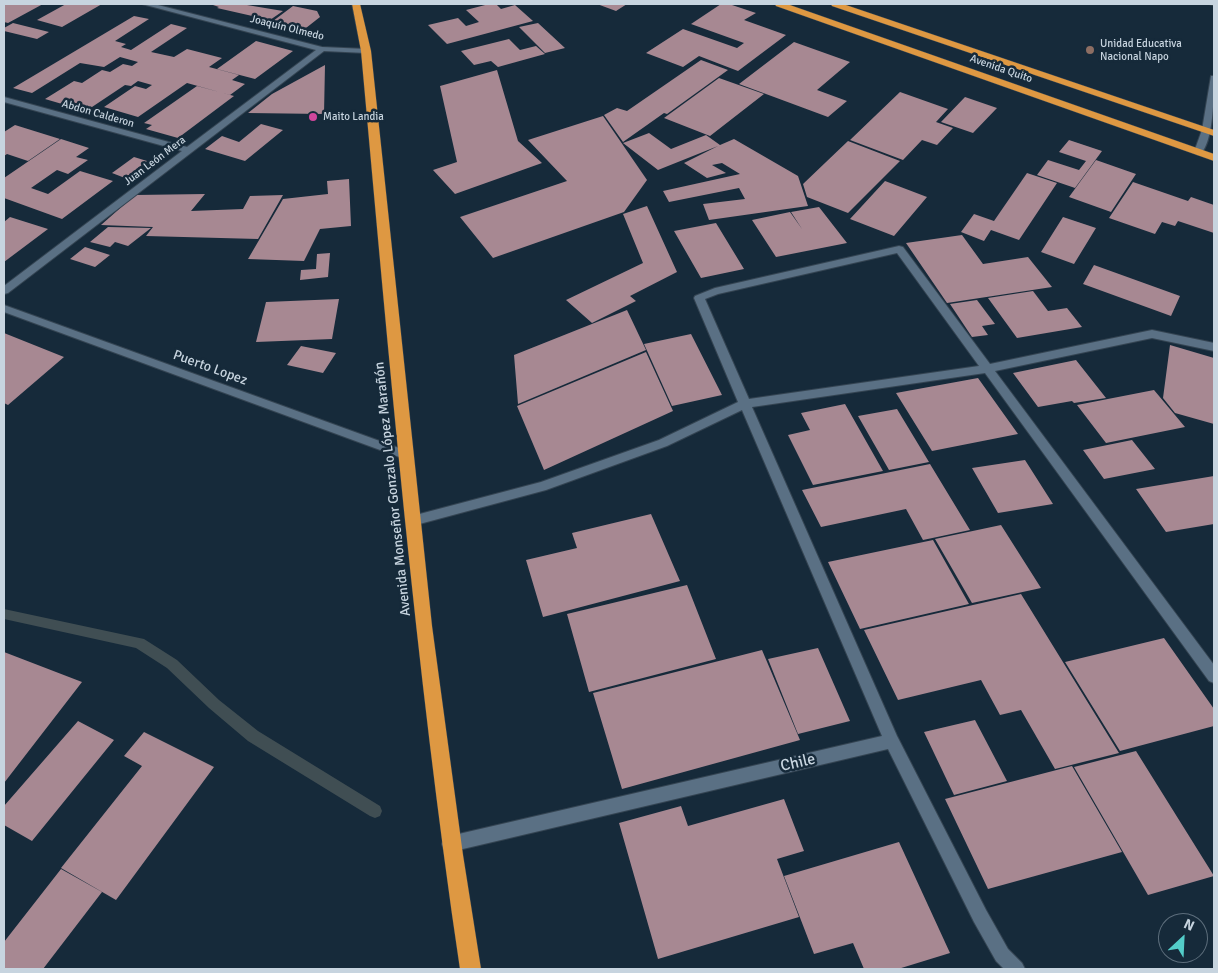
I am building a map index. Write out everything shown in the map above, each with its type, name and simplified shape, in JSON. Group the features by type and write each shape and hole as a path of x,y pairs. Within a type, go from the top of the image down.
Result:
{"highway":[{"name":"Avenida Monseñor Gonzalo López Marañón","path":"356,4 366,51 412,521 450,844 471,969"},
{"name":"Avenida Quito","path":"779,4 1214,158"},
{"name":"Avenida Quito","path":"835,4 1210,131"}],"street":[{"name":"Joaquín Olmedo","path":"146,4 322,49 366,51"},
{"name":"Juan León Mera","path":"4,291 322,49"},
{"path":"1198,152 1210,131 1214,78"},
{"name":"Abdon Calderon","path":"4,99 187,150"},
{"path":"1016,969 1002,955 980,916 892,741 699,298 714,291 898,249 1214,676"},
{"name":"Puerto Lopez","path":"4,308 406,455"},
{"path":"412,521 551,483 663,444 744,404 987,370 1152,334 1214,347"},
{"name":"Chile","path":"450,844 892,741"}],"building":[{"path":"4,4 43,4 8,23 4,22"},
{"path":"66,4 102,4 62,27 37,20"},
{"path":"210,4 248,4 283,11 270,20 217,8 219,7"},
{"path":"496,4 501,9 515,5 533,21 447,44 428,25 458,18 466,26 479,22 466,10"},
{"path":"597,4 627,4 616,11"},
{"path":"721,4 729,4 756,13 744,20 786,35 738,71 699,56 683,67 646,53 683,29 737,48 744,43 691,24"},
{"path":"293,6 317,11 320,17 306,28 273,21"},
{"path":"134,16 149,19 115,41 126,44 121,47 131,50 171,24 187,28 151,52 174,57 187,49 222,58 209,67 239,75 232,80 245,84 230,95 187,83 138,117 104,107 135,86 146,89 152,85 138,81 131,86 125,85 86,111 45,99 74,81 82,83 102,70 110,72 123,64 132,66 138,62 120,57 104,67 80,63 32,93 13,88"},
{"path":"13,23 49,32 37,39 4,31 4,28"},
{"path":"538,23 565,48 545,53 519,27"},
{"path":"509,39 520,50 536,46 545,54 498,67 491,61 474,65 461,51"},
{"path":"256,41 293,51 255,79 217,69"},
{"path":"794,42 850,62 817,90 847,101 828,117 739,84"},
{"path":"701,60 728,70 667,114 664,113 623,142 604,115 617,108 627,111"},
{"path":"325,65 324,114 248,113 272,94"},
{"path":"497,70 518,141 542,163 455,194 433,170 457,162 440,86"},
{"path":"719,78 764,94 710,136 664,118"},
{"path":"197,86 234,96 178,138 146,129 152,125 144,123"},
{"path":"900,92 948,109 936,122 953,128 937,145 922,140 903,160 850,140"},
{"path":"965,97 997,108 973,133 941,122"},
{"path":"603,116 647,180 624,212 493,258 460,217 567,181 528,140"},
{"path":"261,124 283,130 245,161 205,149 222,136 239,142"},
{"path":"15,125 60,139 28,161 7,154 4,156 4,132"},
{"path":"649,133 671,149 706,135 720,145 734,139 798,176 808,206 709,220 703,204 745,199 739,188 669,202 663,191 740,174 722,163 712,165 726,173 707,178 684,163 718,146 658,170 623,143"},
{"path":"61,139 89,148 76,157 88,160 68,174 57,170 31,188 48,194 80,171 113,181 62,219 4,198 4,178"},
{"path":"1069,140 1102,151 1075,188 1037,175 1048,160 1079,170 1086,161 1059,152"},
{"path":"848,141 900,161 848,213 807,197 803,184"},
{"path":"134,157 147,161 125,178 112,173"},
{"path":"1096,160 1136,174 1111,212 1069,197"},
{"path":"1027,173 1057,183 1019,240 991,230 984,241 961,232 974,214 994,221"},
{"path":"349,179 351,226 320,229 304,261 248,259 283,199 328,194 327,181"},
{"path":"885,181 927,197 894,236 850,219"},
{"path":"1133,182 1188,201 1191,197 1214,205 1214,233 1178,221 1175,226 1162,222 1155,234 1109,218"},
{"path":"205,194 191,211 243,209 250,196 283,195 258,239 146,236 153,227 101,225 135,195"},
{"path":"647,206 677,272 630,296 636,301 592,323 566,300 643,263 623,214"},
{"path":"819,207 847,243 776,257 752,220 790,212 802,229 791,212"},
{"path":"10,217 48,229 4,262 4,222"},
{"path":"1063,217 1096,228 1074,264 1041,252"},
{"path":"716,223 744,269 701,278 674,231"},
{"path":"108,227 151,228 128,246 115,242 110,247 90,242"},
{"path":"962,235 983,264 1028,257 1052,287 947,303 906,243"},
{"path":"85,247 110,255 95,267 70,259"},
{"path":"330,253 328,277 300,280 301,270 316,269 317,254"},
{"path":"1094,265 1180,296 1171,316 1083,284"},
{"path":"1033,291 1048,311 1067,308 1082,327 1017,338 988,298"},
{"path":"339,299 332,339 256,342 266,302"},
{"path":"977,300 995,324 982,326 988,335 972,337 950,304"},
{"path":"627,310 646,350 518,404 514,355"},
{"path":"4,333 64,357 8,405 4,403"},
{"path":"691,334 722,395 672,406 644,344"},
{"path":"1170,345 1214,358 1214,424 1175,413 1163,398"},
{"path":"301,346 336,353 323,373 287,365"},
{"path":"646,352 673,411 544,470 517,406"},
{"path":"1076,360 1106,398 1038,407 1013,373"},
{"path":"978,378 1018,434 932,451 896,393"},
{"path":"1154,390 1185,427 1106,443 1077,405"},
{"path":"845,404 883,471 813,485 788,435 810,430 801,413"},
{"path":"897,409 929,462 889,470 858,416"},
{"path":"1132,440 1155,469 1104,479 1083,450"},
{"path":"1025,460 1053,504 998,513 972,468"},
{"path":"930,464 970,530 923,540 906,509 821,527 802,490"},
{"path":"1214,476 1214,524 1166,532 1136,489"},
{"path":"651,514 680,581 543,617 526,560 577,548 572,533"},
{"path":"1001,525 1041,588 972,603 935,539"},
{"path":"933,540 969,604 860,629 828,562"},
{"path":"687,585 716,659 589,692 567,614"},
{"path":"1021,594 1119,753 1055,769 1021,710 1000,715 981,680 898,700 864,630"},
{"path":"1164,638 1214,709 1214,726 1120,751 1065,662"},
{"path":"818,648 850,721 798,734 768,659"},
{"path":"762,650 800,740 622,789 593,693"},
{"path":"4,652 82,682 4,783"},
{"path":"975,720 1007,781 954,795 924,732"},
{"path":"78,721 114,740 32,841 4,825 4,806"},
{"path":"144,732 214,767 116,900 61,868 142,766 124,756"},
{"path":"1136,751 1214,876 1148,895 1074,767"},
{"path":"1072,766 1122,852 988,889 945,799"},
{"path":"784,799 804,851 777,859 799,917 658,959 619,823 681,806 688,826"},
{"path":"899,842 950,953 898,969 864,969 853,943 814,954 784,876"},
{"path":"61,869 102,892 43,969 4,969 4,942"}],"waterway":[{"path":"4,614 139,643 172,664 214,704 253,736 375,811"}],"place":[{"name":"Unidad Educativa Nacional Napo","path":"1090,50"},
{"name":"Maito Landia","path":"313,117"}]}
